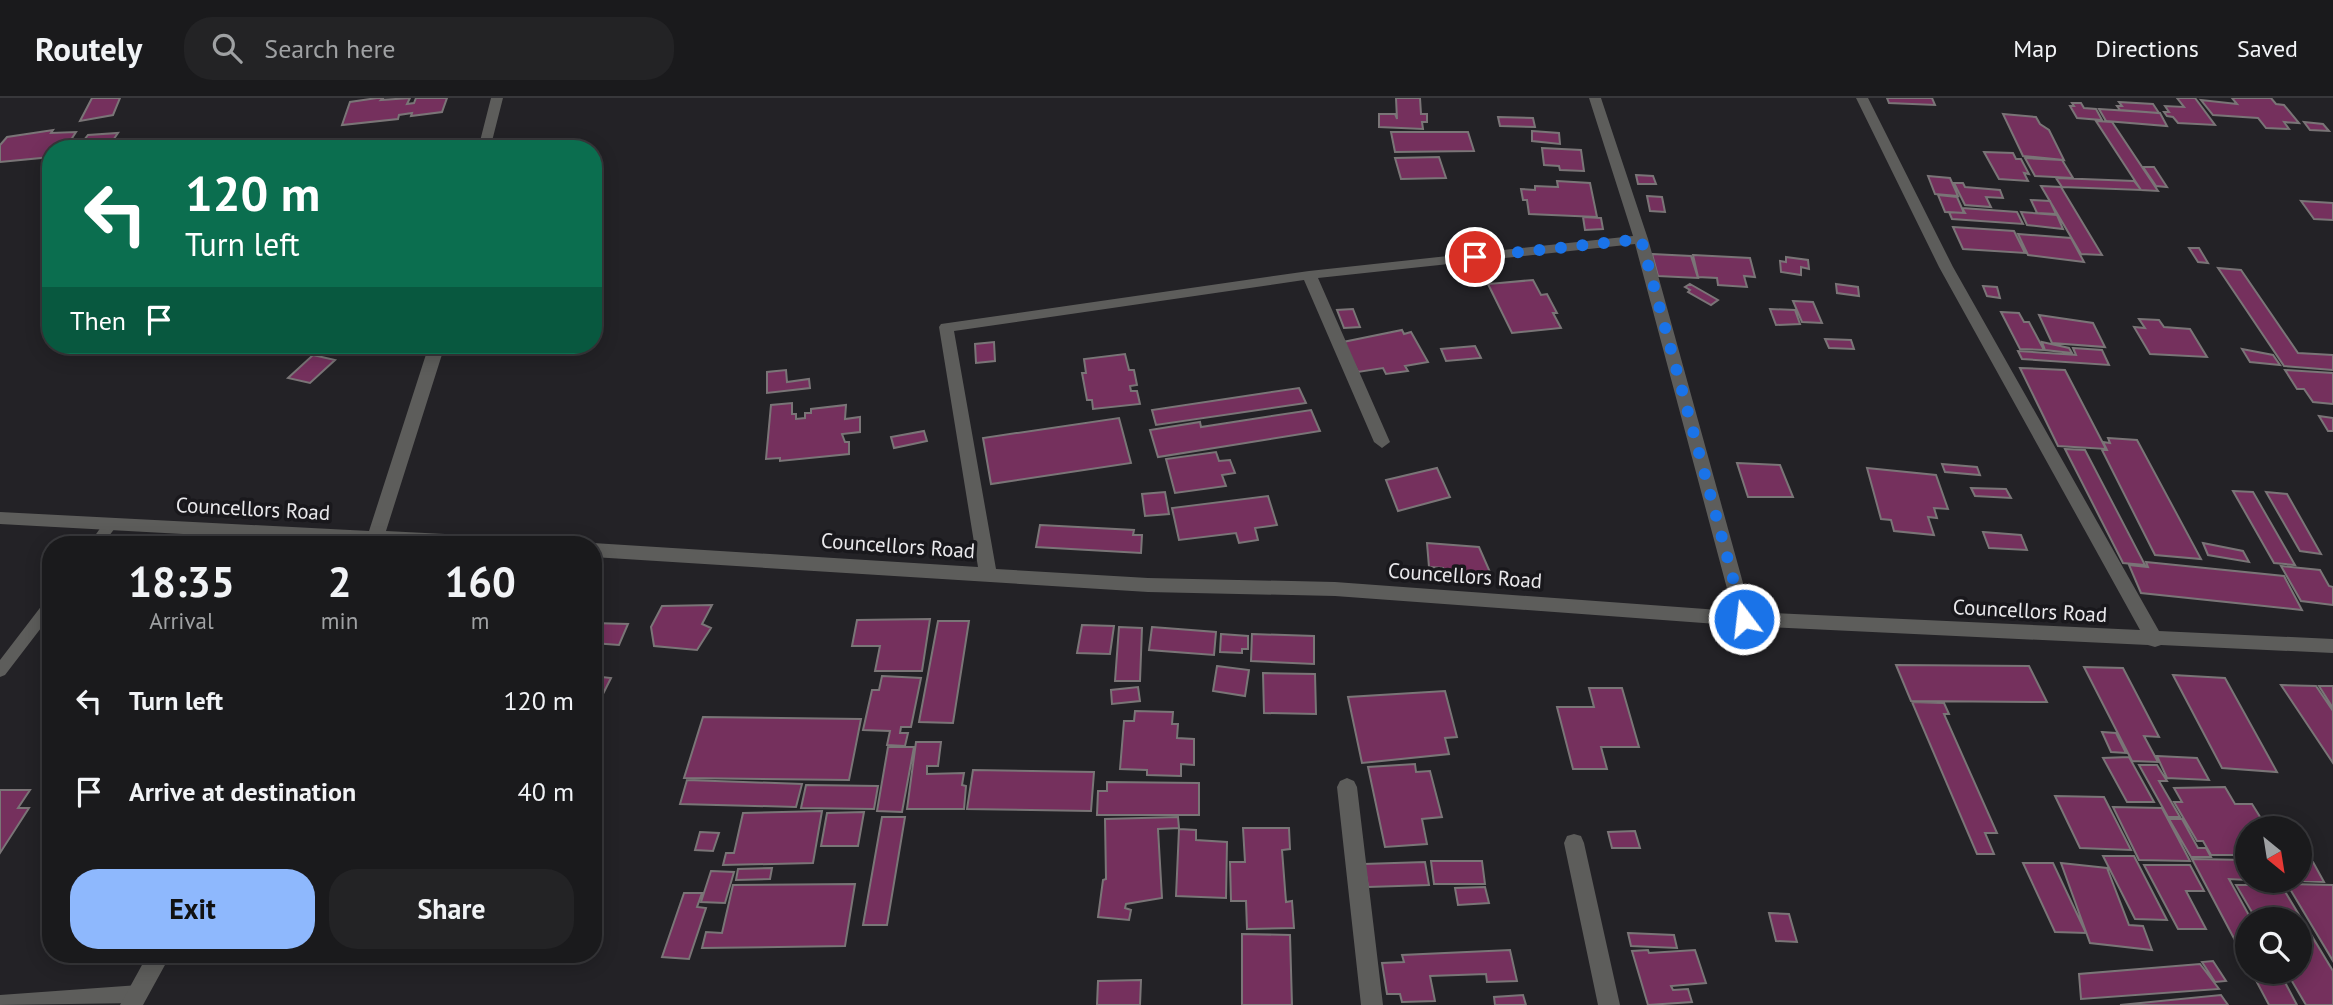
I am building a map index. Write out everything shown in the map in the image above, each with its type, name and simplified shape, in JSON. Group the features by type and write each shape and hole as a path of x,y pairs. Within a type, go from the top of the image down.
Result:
{"street":[{"path":"486,140 497,98"},
{"path":"1594,98 1641,239 1744,619"},
{"path":"1862,98 1946,267 2155,640"},
{"path":"988,575 946,327 1309,275 1641,239"},
{"path":"1309,275 1382,442"},
{"path":"376,536 434,354"},
{"name":"Councellors Road","path":"0,518 286,536"},
{"name":"Councellors Road","path":"602,551 1148,585 1335,589 1744,619 2155,640 2333,646"},
{"path":"1348,787 1372,1005"},
{"path":"1574,844 1609,1005"},
{"path":"135,1000 155,963"}],"lane":[{"path":"102,536 111,524"},
{"path":"0,671 42,616"},
{"path":"0,1004 135,1000"}],"building":[{"path":"92,98 120,98 113,115 80,121"},
{"path":"377,98 410,98 407,104 414,103 416,98 447,98 442,112 411,116 412,113 399,115 398,119 342,125 350,102"},
{"path":"1396,98 1420,98 1421,114 1427,114 1427,122 1422,122 1423,129 1379,127 1379,114 1395,114 1397,119"},
{"path":"1887,98 1932,98 1935,105 1889,103"},
{"path":"2177,98 2195,98 2215,125 2178,123 2173,117 2167,116 2164,112 2169,112 2165,106 2184,107"},
{"path":"2232,98 2271,98 2276,104 2284,105 2299,123 2284,122 2289,129 2266,128 2258,118 2213,115 2201,100 2237,104"},
{"path":"2119,102 2153,104 2159,113 2120,110 2117,106 2122,106"},
{"path":"2072,103 2081,103 2084,108 2096,109 2102,120 2077,118 2070,106 2074,106"},
{"path":"2099,109 2160,113 2167,126 2106,121"},
{"path":"2003,114 2036,117 2040,124 2049,130 2064,160 2023,156"},
{"path":"1498,117 1533,118 1535,127 1500,126"},
{"path":"2096,121 2112,122 2158,191 2141,190"},
{"path":"2304,122 2323,124 2329,131 2310,130"},
{"path":"53,130 51,133 76,132 71,140 42,140 42,158 0,162 0,145 7,137"},
{"path":"1532,131 1559,133 1560,144 1532,141"},
{"path":"1391,132 1468,132 1474,151 1395,152"},
{"path":"118,133 113,140 84,140 88,135"},
{"path":"1542,148 1581,150 1584,171 1560,170 1559,166 1544,165"},
{"path":"1984,152 2013,153 2016,159 2021,159 2029,174 2024,173 2028,181 1999,179"},
{"path":"1439,157 1446,178 1401,179 1395,158"},
{"path":"2025,158 2062,160 2073,178 2035,176"},
{"path":"2143,167 2154,167 2167,187 2156,186"},
{"path":"1636,175 1653,176 1656,184 1638,184"},
{"path":"1928,176 1950,178 1958,196 1935,194"},
{"path":"2056,178 2134,181 2141,190 2062,187"},
{"path":"1557,181 1590,183 1597,217 1529,214 1527,200 1523,200 1521,189 1535,190 1535,186 1558,187"},
{"path":"1954,183 1963,183 1965,187 2000,190 2003,198 1986,197 1991,207 1965,205"},
{"path":"2041,186 2061,187 2102,255 2081,254"},
{"path":"1938,195 1957,197 1964,213 1945,212"},
{"path":"1647,196 1662,197 1665,212 1650,211"},
{"path":"2031,200 2050,201 2056,214 2037,213"},
{"path":"2301,201 2333,203 2333,220 2314,219"},
{"path":"1962,208 2017,212 2023,224 1952,219 1949,212 1965,213"},
{"path":"2021,212 2057,215 2063,229 2027,225"},
{"path":"1583,217 1601,218 1603,229 1585,230"},
{"path":"1953,227 2014,231 2025,253 1963,249"},
{"path":"2018,234 2071,238 2084,262 2028,255"},
{"path":"2189,248 2199,248 2208,263 2198,262"},
{"path":"1652,254 1691,256 1698,278 1658,276"},
{"path":"1693,255 1750,258 1755,277 1744,276 1747,287 1718,285 1717,278 1698,277"},
{"path":"1786,257 1808,260 1809,269 1801,267 1801,275 1781,272 1780,261 1786,262"},
{"path":"2218,268 2241,270 2298,353 2333,355 2333,370 2284,366"},
{"path":"1533,280 1541,295 1547,294 1561,328 1512,333 1488,284"},
{"path":"1690,284 1718,300 1711,305 1688,292 1690,290 1685,287"},
{"path":"1836,284 1858,287 1859,296 1837,293"},
{"path":"1983,286 1997,287 2000,298 1987,296"},
{"path":"1793,301 1813,302 1822,323 1802,322"},
{"path":"1353,309 1360,327 1344,328 1337,310"},
{"path":"1770,309 1795,310 1800,324 1776,325"},
{"path":"2001,312 2019,313 2024,322 2029,322 2044,350 2020,349"},
{"path":"2039,315 2093,323 2105,347 2052,343"},
{"path":"2139,319 2159,320 2164,327 2190,329 2207,357 2150,354 2134,327 2145,328"},
{"path":"1402,330 1404,334 1411,332 1428,362 1405,366 1408,371 1386,374 1383,368 1358,372 1343,342"},
{"path":"1825,339 1851,340 1854,349 1829,348"},
{"path":"994,342 995,361 976,363 975,344"},
{"path":"2042,342 2069,348 2072,353 2045,350"},
{"path":"1475,346 1481,358 1446,361 1441,349"},
{"path":"2073,348 2102,350 2109,365 2022,359 2018,351 2076,355"},
{"path":"2242,349 2273,355 2280,365 2250,362"},
{"path":"1125,354 1129,370 1134,370 1137,385 1130,386 1131,391 1137,391 1140,404 1093,409 1092,400 1087,400 1082,373 1086,373 1084,359"},
{"path":"313,355 335,360 310,383 288,378"},
{"path":"2020,368 2065,370 2106,449 2058,446"},
{"path":"786,370 787,382 809,379 810,388 767,393 767,372"},
{"path":"2285,370 2333,373 2333,404 2313,402 2304,389 2297,389"},
{"path":"1299,388 1306,403 1156,425 1152,410"},
{"path":"792,403 792,414 796,414 796,419 805,418 805,413 811,413 811,409 846,405 845,419 860,417 860,432 842,434 845,442 849,442 849,454 780,461 780,458 766,459 771,405"},
{"path":"1311,410 1320,431 1158,457 1150,430 1200,422 1201,427"},
{"path":"2319,416 2333,418 2333,431 2328,431"},
{"path":"1119,418 1131,463 991,484 983,438"},
{"path":"924,431 927,441 894,448 891,437"},
{"path":"2108,438 2137,440 2201,559 2155,555 2102,450 2107,450 2103,442 2110,443"},
{"path":"2065,449 2085,450 2145,565 2123,563"},
{"path":"1216,452 1219,461 1230,460 1235,473 1222,475 1226,486 1175,493 1166,459"},
{"path":"1737,463 1780,465 1793,497 1748,497"},
{"path":"1942,464 1977,467 1980,475 1945,472"},
{"path":"1437,468 1450,497 1398,511 1386,480"},
{"path":"1867,468 1936,475 1948,509 1934,508 1937,518 1928,517 1934,535 1894,531 1891,520 1881,519"},
{"path":"1971,488 2006,489 2011,498 1975,496"},
{"path":"2233,491 2253,492 2295,565 2274,563"},
{"path":"1165,492 1169,514 1145,516 1142,494"},
{"path":"2266,492 2287,494 2321,554 2300,551"},
{"path":"1268,496 1277,525 1255,528 1258,540 1239,543 1236,533 1179,540 1172,508"},
{"path":"1040,525 1134,530 1133,535 1142,535 1141,553 1036,547"},
{"path":"1983,532 2021,535 2027,550 1989,548"},
{"path":"1427,543 1479,547 1490,572 1444,574 1443,568 1429,567"},
{"path":"2203,543 2243,551 2249,562 2208,555"},
{"path":"2146,562 2284,576 2302,610 2141,593 2129,565 2148,567"},
{"path":"2281,566 2320,570 2329,586 2333,587 2333,605 2301,601"},
{"path":"712,605 702,624 711,628 697,650 654,646 651,627 662,606"},
{"path":"930,619 922,671 875,671 880,646 852,646 857,620"},
{"path":"938,621 969,621 953,723 919,722"},
{"path":"602,623 628,624 619,645 602,644"},
{"path":"1082,625 1114,626 1110,654 1077,653"},
{"path":"1119,627 1142,628 1140,681 1115,681"},
{"path":"1152,627 1216,632 1214,655 1149,650"},
{"path":"1221,634 1248,636 1248,649 1242,649 1242,653 1220,652"},
{"path":"1252,634 1314,636 1314,664 1251,661"},
{"path":"1896,665 2029,666 2047,702 1911,701"},
{"path":"1217,666 1249,670 1245,696 1213,691"},
{"path":"2084,667 2123,668 2159,737 2144,736 2158,762 2132,761"},
{"path":"1263,673 1315,674 1316,714 1264,713"},
{"path":"2173,675 2225,678 2277,772 2222,768"},
{"path":"882,676 921,678 911,727 901,727 900,733 908,733 905,746 887,745 890,731 863,730 872,690 879,690"},
{"path":"602,677 611,678 602,696"},
{"path":"2281,685 2316,686 2333,711 2333,763"},
{"path":"2319,686 2333,686 2333,708"},
{"path":"1138,687 1140,701 1112,704 1111,690"},
{"path":"1589,688 1622,688 1639,747 1601,747 1607,769 1573,769 1557,707 1594,707"},
{"path":"1445,691 1457,737 1445,738 1449,754 1362,763 1348,697"},
{"path":"1912,702 1944,703 1949,714 1944,714 1997,833 1985,833 1994,854 1977,854"},
{"path":"1135,711 1173,712 1172,724 1178,724 1177,738 1194,739 1194,765 1181,764 1181,776 1147,775 1147,770 1120,769 1124,721 1134,721"},
{"path":"703,717 861,719 849,780 684,778"},
{"path":"2102,732 2116,733 2126,753 2111,752"},
{"path":"916,742 941,742 938,766 927,766 927,774 964,773 964,809 907,809"},
{"path":"888,747 914,747 902,812 877,811"},
{"path":"2157,756 2197,758 2209,780 2167,778"},
{"path":"2129,757 2154,802 2127,802 2103,758"},
{"path":"1415,764 1416,772 1430,771 1442,817 1422,819 1427,844 1385,847 1368,767"},
{"path":"2139,765 2157,765 2167,781 2159,781 2180,817 2168,817"},
{"path":"973,770 1094,772 1091,811 967,809"},
{"path":"687,780 802,784 796,807 680,804"},
{"path":"1107,782 1199,783 1199,815 1097,815 1098,791 1107,791"},
{"path":"806,785 878,786 874,809 801,808"},
{"path":"2225,787 2235,804 2252,804 2260,816 2235,816 2235,855 2211,855 2203,841 2197,841 2174,802 2182,802 2174,788"},
{"path":"0,790 30,790 18,808 29,808 0,853"},
{"path":"2055,796 2104,797 2131,850 2080,848"},
{"path":"2113,807 2162,808 2190,861 2139,860"},
{"path":"822,811 813,863 723,865 726,853 734,853 743,813"},
{"path":"864,812 858,846 821,846 827,813"},
{"path":"882,817 905,817 887,925 863,925"},
{"path":"1178,817 1179,828 1158,829 1162,898 1126,904 1125,908 1131,910 1129,920 1098,917 1103,880 1106,879 1105,819"},
{"path":"2169,819 2182,819 2198,848 2206,848 2211,857 2191,857"},
{"path":"1243,828 1289,828 1290,849 1282,850 1286,902 1292,901 1294,928 1247,929 1246,901 1231,901 1230,862 1245,862"},
{"path":"1179,829 1196,830 1196,840 1227,842 1226,898 1176,896"},
{"path":"1635,831 1640,848 1612,848 1608,832"},
{"path":"700,832 719,833 713,851 695,850"},
{"path":"2103,856 2134,856 2167,920 2135,919"},
{"path":"2192,859 2235,860 2235,879 2229,879 2244,907 2235,907 2235,940"},
{"path":"1431,861 1482,861 1485,884 1434,884"},
{"path":"1425,862 1429,885 1368,887 1364,864"},
{"path":"2312,862 2313,862 2324,882 2312,882"},
{"path":"2023,863 2053,863 2086,933 2055,932"},
{"path":"2061,863 2107,868 2129,925 2143,926 2152,950 2090,943"},
{"path":"2144,865 2190,865 2204,891 2186,891 2206,929 2178,929"},
{"path":"772,868 770,879 736,880 738,869"},
{"path":"711,871 734,872 725,903 701,902"},
{"path":"855,884 845,946 702,948 706,932 722,933 733,885"},
{"path":"2312,885 2333,885 2333,961 2312,926 2312,907 2301,907 2292,893 2312,893"},
{"path":"1485,887 1489,903 1458,905 1455,888"},
{"path":"684,893 702,893 697,907 706,908 689,959 662,957"},
{"path":"2241,893 2286,893 2294,907 2249,907"},
{"path":"1769,913 1789,914 1797,942 1776,941"},
{"path":"1628,933 1674,935 1677,948 1631,946"},
{"path":"1242,934 1290,935 1292,1005 1242,1005"},
{"path":"2312,936 2333,971 2333,1005 2306,1005 2294,984 2312,984"},
{"path":"1510,950 1517,981 1487,982 1486,974 1430,976 1435,1001 1402,1002 1400,994 1387,994 1382,963 1404,962 1402,955"},
{"path":"1648,950 1649,953 1695,950 1706,983 1671,986 1673,990 1688,989 1692,1002 1648,1005 1632,951"},
{"path":"2213,961 2226,981 2215,982 2202,962"},
{"path":"2200,964 2219,989 2081,999 2079,974"},
{"path":"1141,980 1140,1005 1097,1005 1098,981"},
{"path":"2258,984 2286,984 2297,1005 2269,1005"},
{"path":"1523,995 1526,1005 1495,1005 1494,997"},
{"path":"2221,995 2228,1005 2120,1005"}],"route":[{"path":"1475,257 1641,239 1744,619"}]}
